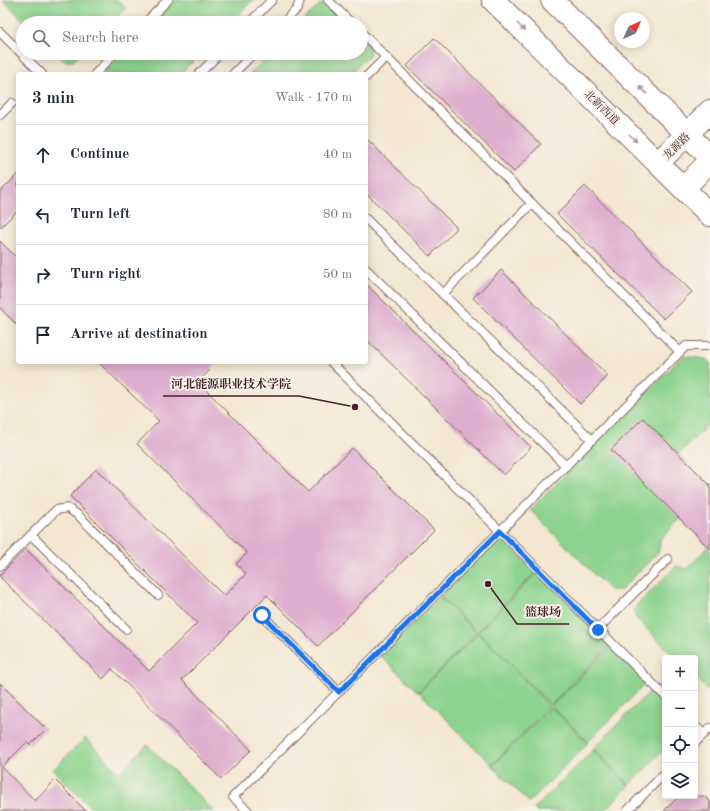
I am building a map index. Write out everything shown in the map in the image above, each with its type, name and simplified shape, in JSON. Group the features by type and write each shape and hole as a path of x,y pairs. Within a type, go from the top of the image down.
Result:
{"main road":[{"name":"北新西道","path":"493,0 710,215"},
{"path":"552,0 710,157"},
{"name":"龙源路","path":"658,163 710,111"},
{"path":"684,188 710,161"}],"lane":[{"path":"152,16 168,0"},
{"path":"256,16 272,0"},
{"path":"290,16 297,9 300,0"},
{"path":"328,0 344,16"},
{"path":"0,32 16,48"},
{"path":"368,39 680,352"},
{"path":"368,74 386,56"},
{"path":"28,60 40,72"},
{"path":"96,72 108,60"},
{"path":"201,72 213,60"},
{"path":"235,72 247,60"},
{"path":"0,114 12,102"},
{"path":"443,294 532,203"},
{"path":"368,221 592,440"},
{"path":"368,271 566,466"},
{"path":"248,811 234,797 686,346 710,346"},
{"path":"333,364 662,693"},
{"path":"0,566 56,510 67,508 78,515 158,595"},
{"path":"31,534 126,629"},
{"path":"598,630 668,559"},
{"path":"262,615 339,692"},
{"path":"696,727 704,734"},
{"path":"698,740 710,728"},
{"path":"627,811 662,776"}],"green space":[{"path":"3,0 118,0 126,8 118,16 19,16"},
{"path":"176,0 253,0 237,16 160,16"},
{"path":"328,4 340,16 308,16 319,5"},
{"path":"368,43 369,44 370,54 368,56"},
{"path":"116,60 194,60 182,72 104,72"},
{"path":"264,60 364,60 352,72 252,72"},
{"path":"683,356 706,359 710,363 710,422 679,454 643,418 680,519 660,539 659,551 621,590 610,590 530,510"},
{"path":"499,536 536,572 477,632 440,596"},
{"path":"708,547 710,549 710,692 698,680 698,655 673,655 636,618 634,612 637,605 676,566 687,569"},
{"path":"537,572 610,645 551,705 514,669 550,706 492,765 419,692 478,633 515,668 478,632"},
{"path":"440,597 477,633 418,692 381,656"},
{"path":"611,646 647,682 588,742 551,706"},
{"path":"652,689 662,699 662,752 629,785 593,749"},
{"path":"551,707 588,743 529,802 492,766"},
{"path":"85,738 119,772 147,745 214,811 94,811 53,770"},
{"path":"593,750 629,786 604,811 536,811 534,809"}],"building":[{"path":"434,38 541,144 514,172 407,66"},
{"path":"368,140 457,228 430,256 368,195"},
{"path":"16,176 16,212 0,228 0,192"},
{"path":"585,186 692,292 664,319 557,214"},
{"path":"0,241 16,257 16,324 0,308"},
{"path":"501,270 608,376 580,404 473,298"},
{"path":"368,286 531,447 504,475 368,341"},
{"path":"100,364 216,364 198,382 308,492 352,448 434,530 318,646 267,595 182,680 251,750 221,779 112,669 103,679 0,577 0,575 26,549 149,671 197,623 70,496 96,469 224,596 246,574 236,564 247,553 137,444 159,421"},
{"path":"643,418 710,485 710,549 611,450"},
{"path":"0,683 46,729 30,745 27,742 2,767 35,801 55,780 86,811 0,811"},
{"path":"698,796 704,796 710,802 710,811 664,811 676,799 698,799"}],"place":[{"name":"河北能源职业技术学院","path":"355,407"},
{"name":"篮球场","path":"488,584"}],"route":[{"path":"262,615 339,692 500,531 598,630"}]}
